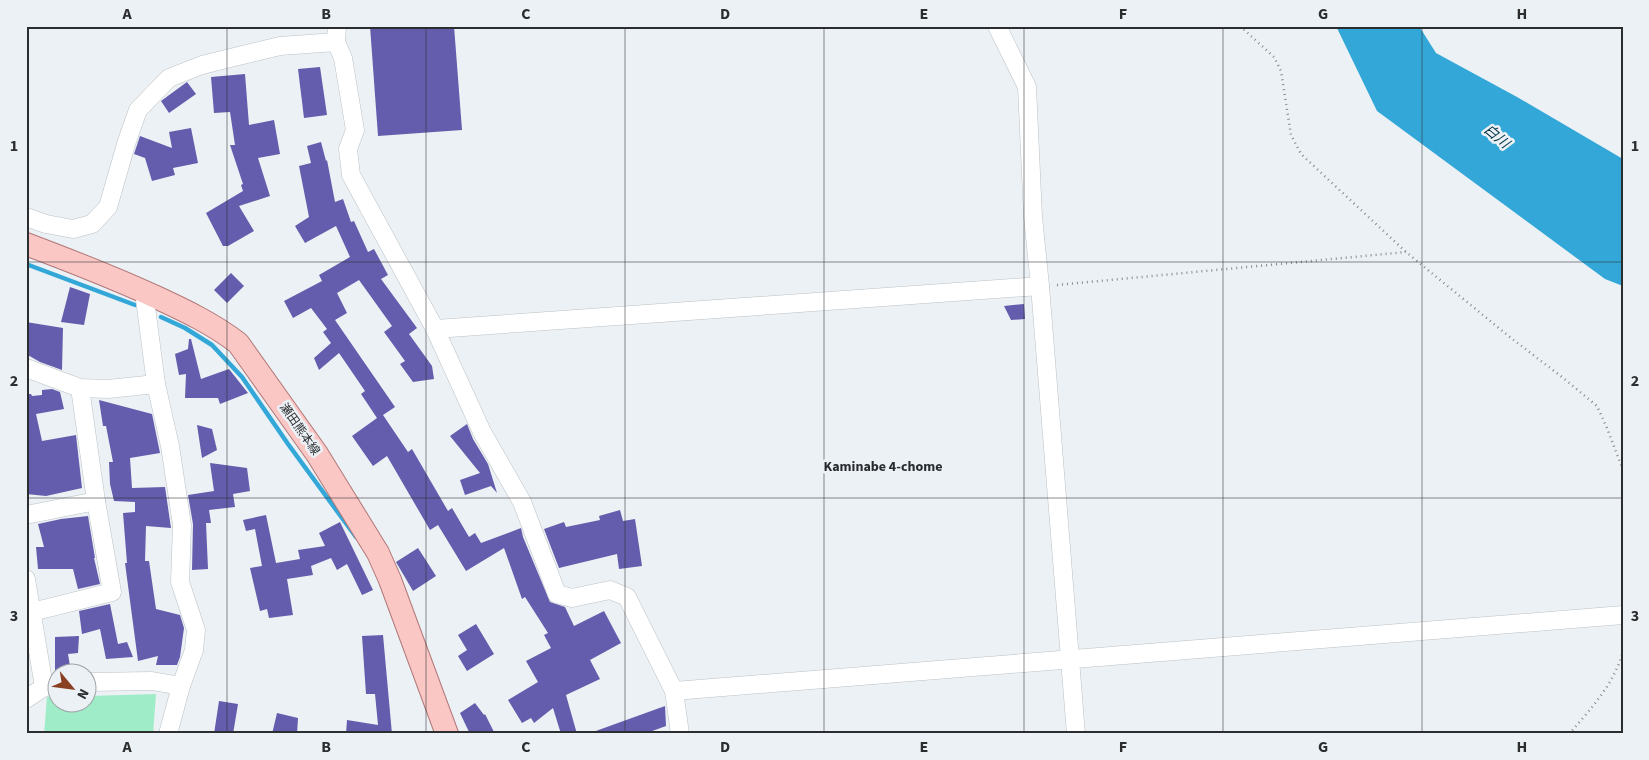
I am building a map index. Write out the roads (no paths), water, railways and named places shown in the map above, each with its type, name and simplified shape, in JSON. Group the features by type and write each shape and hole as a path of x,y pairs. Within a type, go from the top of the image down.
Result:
{"main road":[{"name":"瀬田熊本線","path":"26,244 80,264 196,315 238,343 317,454 378,553 390,580 446,734"}],"street":[{"path":"997,26 1027,87 1033,217 1076,734"},
{"path":"26,217 46,224 73,229 92,224 108,207 138,110 169,78 202,65 336,34 343,58 356,130 348,149 350,175 435,329 482,432 522,502 557,594 572,598 610,590 627,597 651,648 674,690 680,734"},
{"path":"435,329 1040,286"},
{"path":"144,292 156,384 170,446 182,525 180,582 196,630 194,650 181,686 168,734"},
{"path":"26,368 28,367 80,388 108,389 156,384"},
{"path":"32,612 112,592 96,502 80,388"},
{"path":"26,516 96,502"},
{"path":"26,579 32,612 48,674"},
{"path":"674,690 1623,615"},
{"path":"98,682 152,681 181,686"},
{"path":"26,699 48,688"}],"water":[{"name":"白川","path":"1336,26 1419,26 1436,53 1517,97 1623,159 1623,286 1605,279 1377,111"}],"waterway":[{"path":"26,264 135,305"},
{"path":"161,317 185,328 212,345 242,377 356,537"}],"district":[{"name":"Kaminabe 4-chome","path":"883,466"}]}
